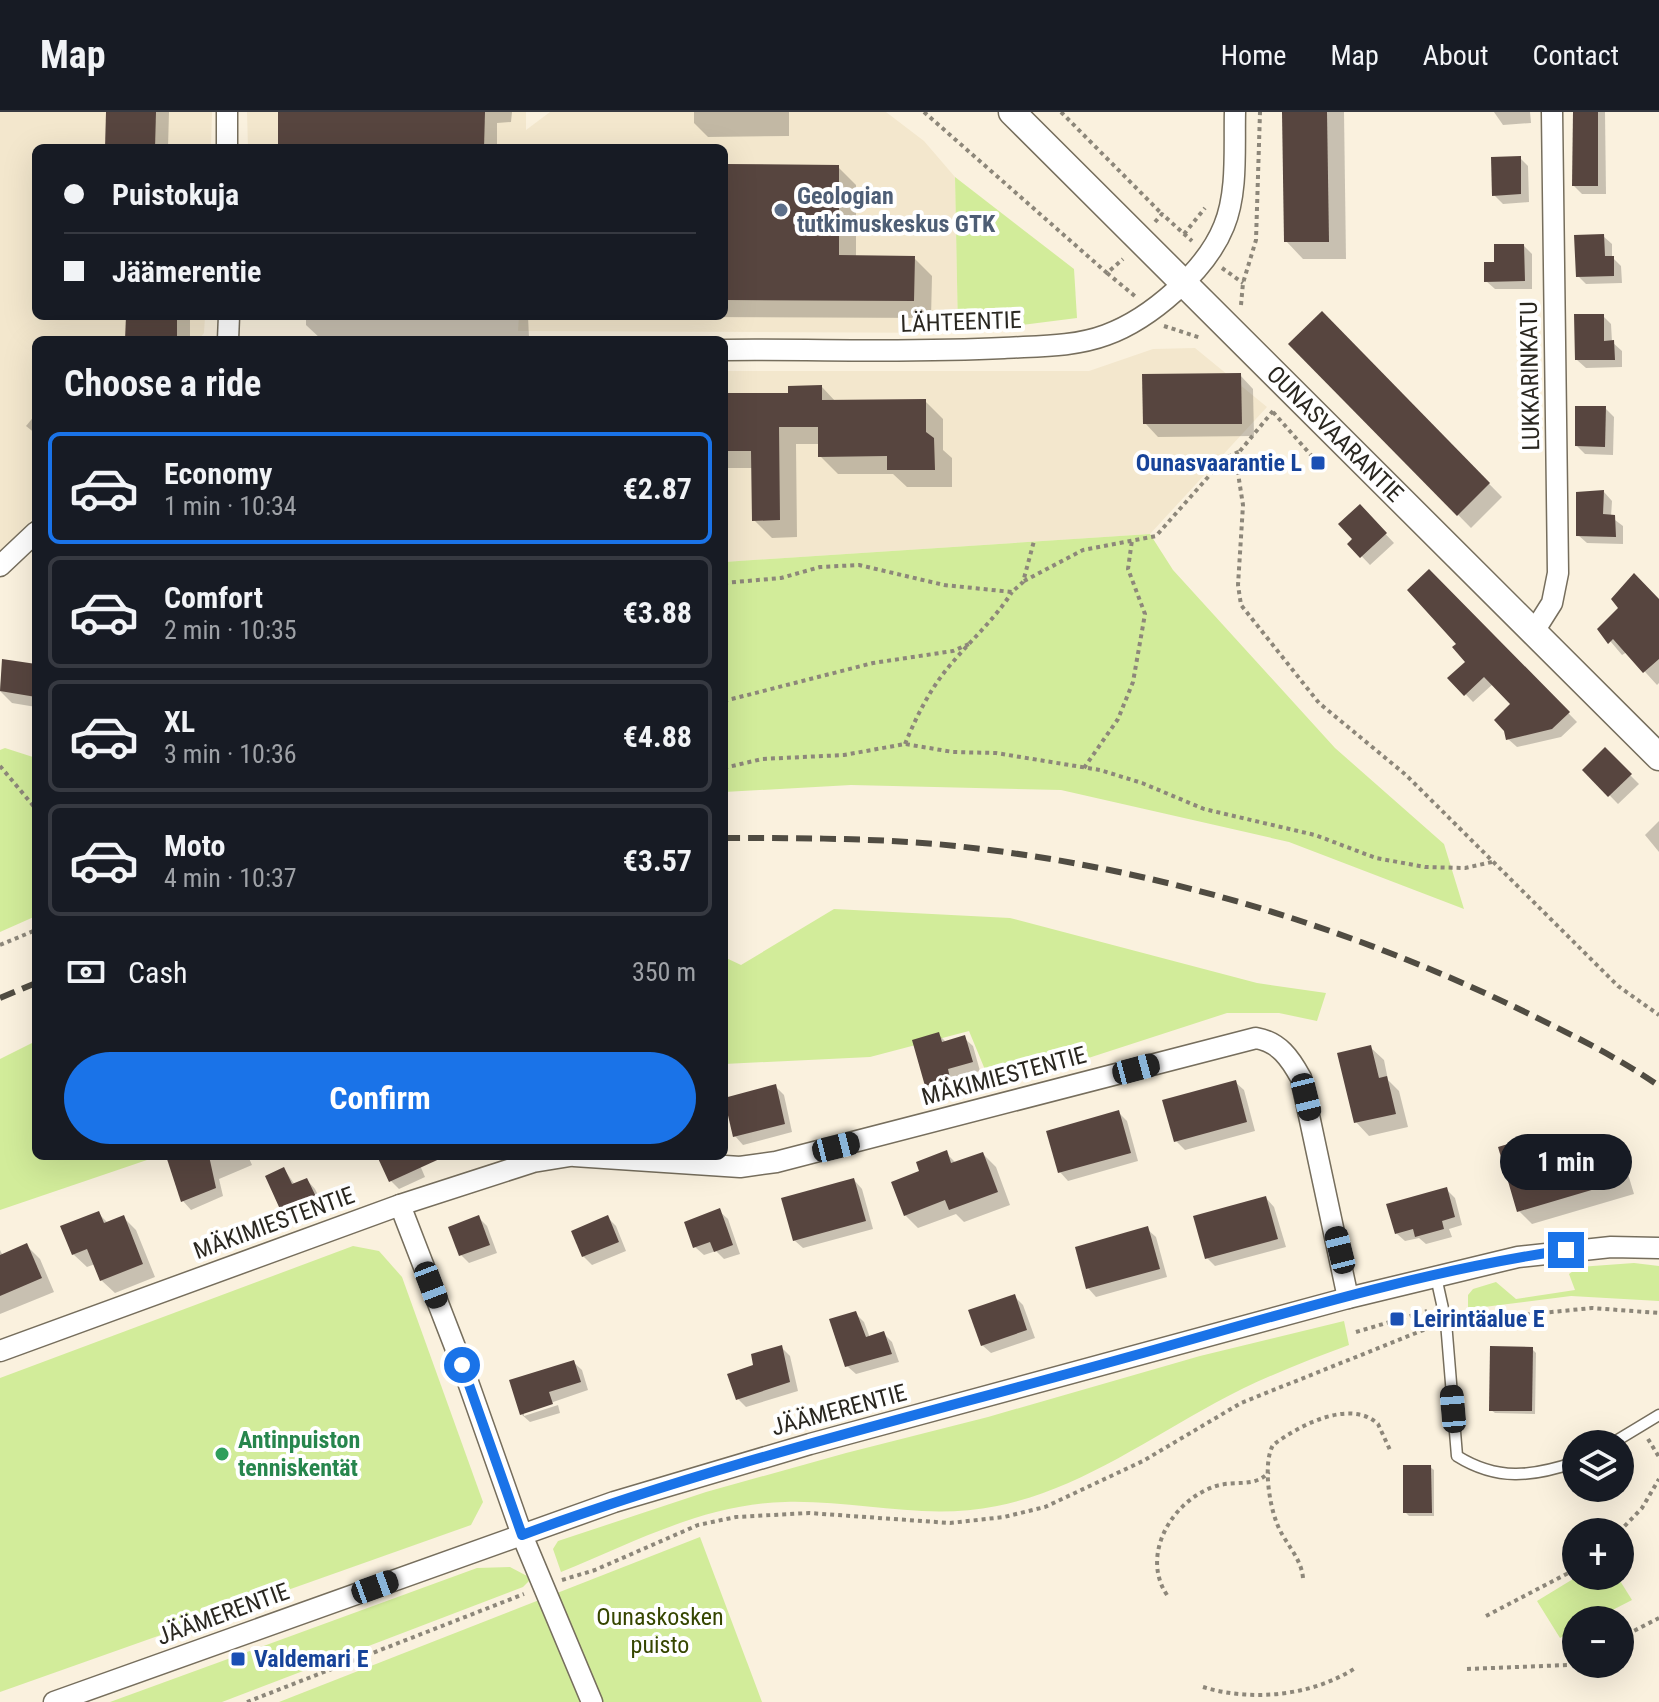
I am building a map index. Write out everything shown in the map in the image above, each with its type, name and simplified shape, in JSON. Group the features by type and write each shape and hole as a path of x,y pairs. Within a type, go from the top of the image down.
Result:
{"street":[{"path":"227,112 227,144"},
{"name":"OUNASVAARANTIE","path":"1012,112 1659,757"},
{"name":"LÄHTEENTIE","path":"728,350 928,352 1054,345 1106,335 1151,312 1181,282 1223,229 1230,206 1235,112"},
{"name":"LUKKARINKATU","path":"1533,633 1552,603 1558,573 1552,112"},
{"path":"0,566 32,536"},
{"name":"MÄKIMIESTENTIE","path":"633,1160 740,1167 776,1162 1256,1038 1268,1040 1289,1056 1301,1078 1348,1298"},
{"name":"MÄKIMIESTENTIE","path":"0,1351 400,1205 546,1160"},
{"path":"400,1205 522,1535 592,1702"},
{"name":"JÄÄMERENTIE","path":"54,1702 614,1502 795,1448 1348,1298 1518,1257 1566,1250 1659,1248"}],"lane":[{"path":"1436,1277 1446,1322 1457,1456 1478,1469 1500,1475 1547,1472 1562,1467"},
{"path":"1634,1430 1659,1415"}],"path":[{"path":"924,112 1173,331 1203,339"},
{"path":"1061,112 1184,234 1207,206"},
{"path":"1241,306 1243,283 1256,240 1260,112"},
{"path":"1107,273 1162,214"},
{"path":"1219,266 1243,283"},
{"path":"1267,403 1318,463"},
{"path":"905,744 919,711 969,644 997,617 1012,592 1023,582 1083,550 1156,536 1224,459 1240,451 1273,411"},
{"path":"1240,451 1237,467 1243,505 1238,585 1241,605 1319,703 1406,775 1618,986 1659,1015"},
{"path":"1084,768 1118,719 1133,682 1145,614 1128,569 1132,540"},
{"path":"1023,582 1034,541"},
{"path":"728,583 781,578 820,567 859,565 944,585 1012,592"},
{"path":"728,700 873,663 953,651 969,644"},
{"path":"728,767 762,759 844,755 905,744 996,753 1084,768 1142,783 1204,809 1315,835 1376,858 1438,868 1465,868 1492,862"},
{"path":"0,766 32,804"},
{"path":"0,945 32,932"},
{"path":"1356,1332 1442,1307"},
{"path":"247,1702 543,1586 595,1570 698,1525 736,1517 809,1513 950,1523 1004,1517 1045,1507 1143,1461 1241,1403 1446,1322 1592,1308 1659,1313"},
{"path":"1303,1578 1301,1564 1275,1520 1268,1454 1273,1445 1302,1426 1338,1415 1362,1414 1372,1419 1390,1450"},
{"path":"1167,1595 1156,1573 1157,1549 1180,1510 1218,1485 1255,1482 1269,1472"},
{"path":"1632,1518 1659,1479"},
{"path":"1486,1616 1562,1576"},
{"path":"1634,1631 1659,1618"},
{"path":"1467,1669 1562,1663"},
{"path":"1203,1687 1224,1694 1258,1697 1321,1684 1357,1667"}],"shaded area":[{"path":"0,112 212,112 211,144 32,144 32,320 205,320 204,333 201,336 32,336 32,519 0,553"},
{"path":"247,112 526,112 526,130 550,112 886,112 924,141 955,177 958,333 518,331 519,320 728,320 728,144 248,144"},
{"path":"1195,348 1267,407 1150,534 728,562 728,371 1089,371 1153,349"}],"green space":[{"path":"955,177 1074,269 1077,318 958,333"},
{"path":"1150,534 1173,570 1335,748 1444,844 1464,909 1289,842 1061,790 851,785 728,792 728,562"},
{"path":"5,748 32,757 32,918 0,932 0,750"},
{"path":"834,909 1010,918 1257,983 1326,993 1317,1021 1279,1013 1227,1013 993,1089 969,1031 870,1057 728,1064 728,959 741,965"},
{"path":"32,1043 32,1160 147,1160 0,1210 0,1059"},
{"path":"353,1246 379,1251 402,1277 483,1502 471,1525 0,1692 0,1378"},
{"path":"1634,1263 1659,1266 1659,1301 1571,1296 1468,1309 1468,1295 1473,1289 1496,1282 1516,1299 1575,1290 1569,1274 1579,1267"},
{"path":"1344,1321 1349,1345 1248,1386 1110,1463 1026,1499 970,1510 944,1511 812,1502 755,1504 670,1526 561,1572 553,1549 558,1541 706,1492 988,1417 1200,1356"},
{"name":"Ounaskosken puisto","path":"700,1537 762,1702 279,1702"},
{"path":"510,1567 527,1576 529,1581 523,1587 222,1702 110,1702 477,1568"},
{"path":"1562,1586 1562,1590 1626,1590 1632,1600 1620,1606 1562,1606 1560,1638 1537,1601"}],"building":[{"path":"106,112 156,112 155,144 105,144"},
{"path":"278,112 485,112 484,144 278,144"},
{"path":"1282,112 1327,112 1329,242 1284,242"},
{"path":"1573,112 1598,112 1598,186 1572,186"},
{"path":"1521,156 1521,194 1492,196 1491,157"},
{"name":"Geologian tutkimuskeskus GTK","path":"728,164 839,165 839,255 915,256 914,301 728,300"},
{"path":"1604,234 1605,256 1614,256 1614,276 1576,277 1574,235"},
{"path":"1494,244 1524,244 1525,281 1484,282 1484,262 1494,262"},
{"path":"1322,311 1490,483 1457,516 1288,344"},
{"path":"1574,314 1604,314 1604,341 1614,340 1615,360 1575,360"},
{"path":"126,320 177,320 177,336 125,336"},
{"path":"1241,373 1242,424 1143,424 1142,374"},
{"path":"822,385 822,400 926,399 926,432 934,438 935,470 887,470 887,456 818,457 818,427 779,427 780,520 752,521 751,451 728,451 728,393 788,393 788,386"},
{"path":"1575,406 1606,406 1605,447 1575,446"},
{"path":"1604,490 1603,514 1615,515 1616,537 1576,536 1576,492"},
{"path":"1360,504 1387,533 1360,558 1347,544 1352,539 1338,524"},
{"path":"1429,569 1570,712 1552,729 1506,740 1504,731 1494,720 1510,704 1484,677 1464,696 1447,678 1465,662 1452,647 1456,644 1407,590"},
{"path":"1634,573 1659,599 1659,659 1643,673 1613,639 1608,644 1597,629 1618,608 1611,599"},
{"path":"2,659 32,663 32,696 0,691"},
{"path":"1605,747 1632,774 1608,797 1582,770"},
{"path":"939,1032 942,1042 965,1035 973,1062 948,1069 950,1078 925,1086 912,1040"},
{"path":"1371,1045 1379,1078 1387,1076 1396,1114 1354,1123 1337,1053"},
{"path":"1236,1080 1247,1122 1174,1142 1162,1100"},
{"path":"776,1084 785,1124 733,1137 728,1097"},
{"path":"1119,1110 1131,1153 1058,1173 1046,1131"},
{"path":"1521,1140 1530,1169 1592,1151 1596,1164 1616,1158 1622,1181 1517,1212 1498,1147"},
{"path":"947,1150 951,1163 983,1152 998,1192 949,1210 945,1200 904,1216 891,1182 919,1171 916,1162"},
{"path":"167,1160 210,1160 216,1188 181,1202"},
{"path":"379,1160 437,1160 389,1182"},
{"path":"284,1167 292,1184 307,1178 319,1203 284,1218 265,1176"},
{"path":"854,1178 866,1221 793,1241 781,1198"},
{"path":"1447,1187 1455,1217 1442,1221 1444,1229 1415,1237 1413,1229 1395,1234 1386,1204"},
{"path":"1266,1196 1278,1239 1205,1259 1193,1216"},
{"path":"720,1208 733,1245 714,1252 710,1242 693,1248 684,1222"},
{"path":"99,1211 104,1223 124,1215 143,1264 100,1281 87,1249 72,1255 60,1226"},
{"path":"479,1215 490,1245 459,1256 448,1227"},
{"path":"608,1215 619,1242 582,1257 571,1231"},
{"path":"1148,1226 1160,1269 1086,1289 1075,1247"},
{"path":"27,1243 42,1278 0,1296 0,1255"},
{"path":"1015,1294 1027,1330 981,1346 968,1310"},
{"path":"856,1311 866,1337 884,1331 892,1354 845,1367 829,1319"},
{"path":"782,1345 790,1382 736,1400 727,1374 753,1365 751,1354"},
{"path":"1490,1346 1533,1347 1532,1411 1489,1411"},
{"path":"574,1360 581,1382 549,1392 553,1404 520,1415 509,1380"},
{"path":"1403,1465 1431,1465 1432,1513 1403,1513"}],"railway":[{"path":"728,838 883,841 1012,853 1162,882 1236,901 1309,924 1452,978 1574,1036 1659,1086"},
{"path":"0,998 32,985"}],"place":[{"name":"Geologian tutkimuskeskus GTK","path":"781,210"},
{"name":"Ounasvaarantie L","path":"1318,463"},
{"name":"Leirintäalue E","path":"1397,1319"},
{"name":"Antinpuiston tenniskentät","path":"222,1454"},
{"name":"Valdemari E","path":"238,1659"}],"route":[{"path":"462,1365 522,1535 661,1487 1168,1346 1391,1287 1518,1257 1566,1250"}]}
